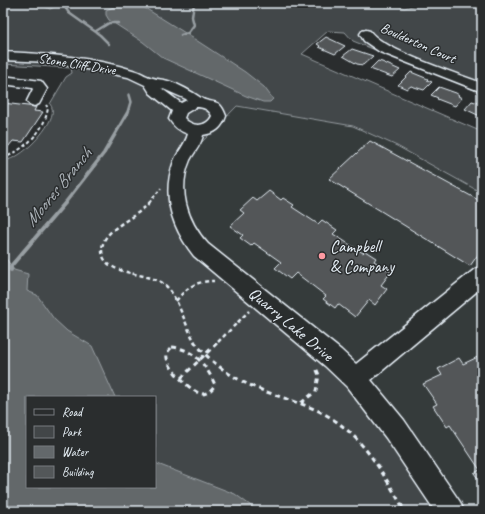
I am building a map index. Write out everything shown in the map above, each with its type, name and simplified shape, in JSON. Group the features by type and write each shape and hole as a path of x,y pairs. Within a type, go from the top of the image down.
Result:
{"street":[{"name":"Boulderton Court","path":"366,34 375,44 384,49 482,88"},
{"name":"Stone Cliff Drive","path":"3,56 50,58 93,64 133,74 150,82 164,84 191,96 198,103"},
{"path":"3,80 36,84 40,89 34,101"},
{"name":"Stone Cliff Drive","path":"150,82 155,90 180,110"},
{"path":"198,103 210,105 215,108 219,116 215,124 210,128 196,131 189,130 179,124 176,119 180,110 188,105 198,103"},
{"name":"Quarry Lake Drive","path":"196,131 193,145 183,159 181,165 177,178 176,195 178,211 191,239 201,250 333,358 355,379 395,429 451,511"},
{"path":"355,379 482,275"}],"path":[{"path":"3,160 20,150 31,140 44,124 48,114 48,108 45,104 34,101"},
{"path":"161,188 137,214 108,234 102,246 102,254 112,267 120,271 154,278 168,286 176,301 184,323 205,355 235,377 257,389 322,412 354,435 380,468 405,511"},
{"path":"176,301 184,290 191,284 204,281 218,281"},
{"path":"181,378 251,309"},
{"path":"172,347 181,347 200,360 210,374 215,385 211,391 205,394 195,392 171,367 167,357 168,350 172,347"},
{"path":"300,403 316,391 319,375 314,362"}],"shaded area":[{"path":"236,106 363,127 482,192 482,511 462,511 197,235 181,197 188,161 200,144"}],"green space":[{"path":"3,3 38,3 50,9 63,3 393,3 404,8 425,3 482,4 482,93 353,41 345,32 328,31 302,54 482,132 482,193 397,146 353,126 237,106 200,144 188,161 181,197 197,235 340,352 462,511 3,511 3,163 25,150 43,131 52,116 50,104 66,77 72,73 71,68 3,64"}],"water":[{"path":"124,3 137,3 182,31 245,72 264,87 273,99 270,102 263,102 246,96 163,58 143,42 109,20 106,15 106,10"},
{"path":"5,257 14,270 28,274 27,291 37,295 54,319 67,331 92,346 115,396 26,396 26,488 156,488 156,463 235,494 258,511 3,511 3,258"}],"building":[{"path":"326,37 345,46 335,54 319,47 320,46 317,44"},
{"path":"352,49 373,56 363,65 357,64 343,56"},
{"path":"378,61 400,70 392,77 370,69"},
{"path":"411,72 432,82 424,90 411,86 407,89 398,85"},
{"path":"439,87 456,93 462,98 455,106 437,99 438,98 431,95"},
{"path":"472,101 482,104 482,117 465,109"},
{"path":"3,103 36,107 34,111 43,112 23,142 13,141 8,147 3,146"},
{"path":"370,141 482,202 482,249 470,266 329,179"},
{"name":"Campbell & Company","path":"269,191 281,200 283,198 294,205 292,207 318,224 322,220 337,230 333,234 363,253 365,251 376,258 374,261 391,272 381,285 387,289 375,305 369,300 355,317 338,304 335,308 323,299 326,296 296,273 290,279 275,268 281,262 254,243 251,246 240,238 243,235 230,226 244,213 240,210 253,198 257,201"},
{"path":"482,355 482,484 474,473 480,470 450,425 447,427 433,406 437,404 423,384 442,375 438,369 459,358 463,364"}],"waterway":[{"name":"Moores Branch","path":"62,3 69,13 100,35 109,44"},
{"path":"181,35 188,33 194,25 192,17 194,3"},
{"path":"96,31 109,23 118,23"},
{"name":"Moores Branch","path":"65,203 104,153 128,112 131,102 129,95"},
{"name":"Moores Branch","path":"11,270 11,266 66,202"}],"place":[{"name":"Campbell & Company","path":"322,256"}]}
